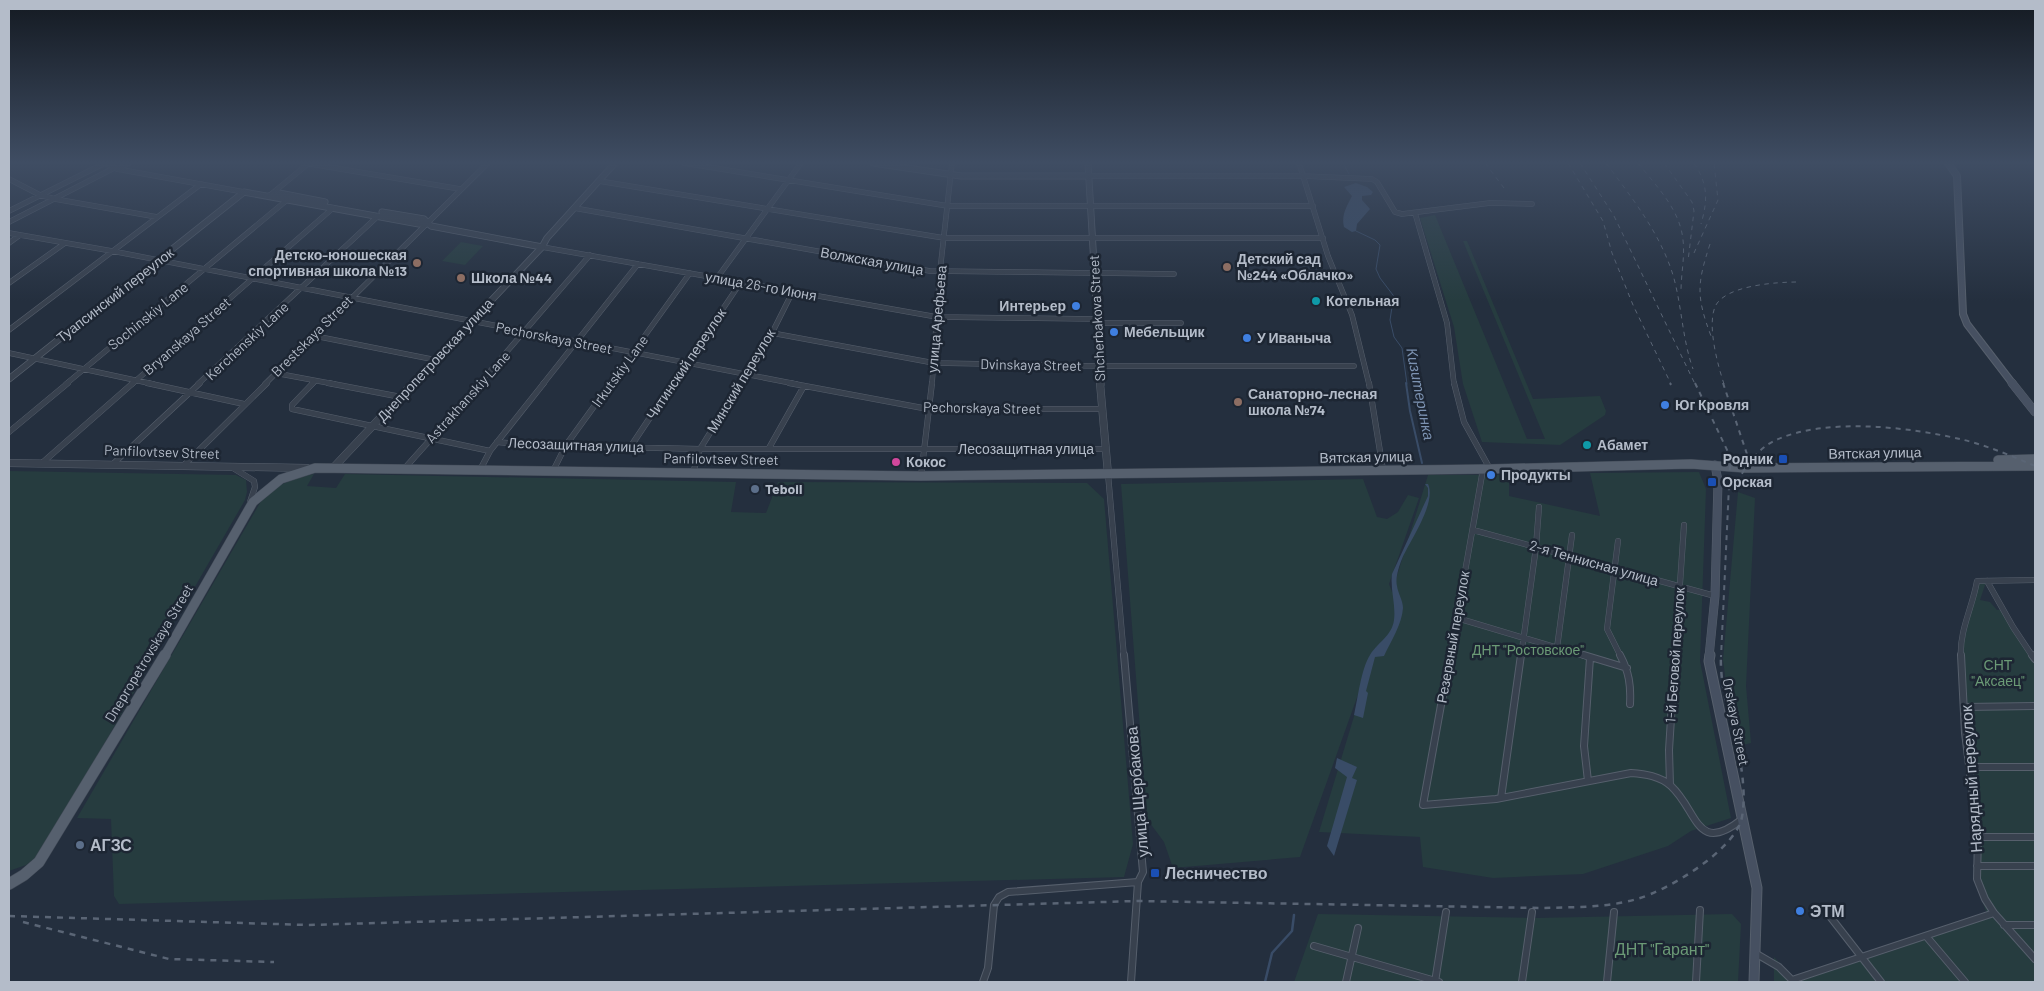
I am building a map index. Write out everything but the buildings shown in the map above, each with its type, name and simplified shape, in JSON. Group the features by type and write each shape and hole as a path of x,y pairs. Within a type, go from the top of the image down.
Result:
{"main road":[{"path":"1958,209 1963,314 1967,324 1983,346 2035,412"},
{"path":"2024,397 2035,405"},
{"name":"Вятская улица","path":"1108,474 2035,459"},
{"name":"Вятская улица","path":"1715,465 1745,468 2035,466"},
{"name":"Orskaya Street","path":"1715,465 1718,481 1715,596 1709,661 1741,820 1757,888 1754,982"},
{"name":"Dnepropetrovskaya Street","path":"9,884 24,875 38,862 165,655 253,502 271,484 282,478 315,468 333,468"},
{"name":"Panfilovtsev Street","path":"333,468 921,476 1108,474"}],"street":[{"path":"9,222 35,209"},
{"path":"113,209 157,217"},
{"path":"9,330 167,209"},
{"name":"Туапсинский переулок","path":"9,379 222,209"},
{"name":"Sochinskiy Lane","path":"9,432 206,270 276,209"},
{"name":"Bryanskaya Street","path":"41,464 332,209"},
{"name":"улица 26-го Июня","path":"340,209 937,317 1181,323"},
{"name":"улица 26-го Июня","path":"369,209 424,219 428,224"},
{"name":"Brestskaya Street","path":"184,465 350,298 428,224 440,209"},
{"name":"Днепропетровская улица","path":"333,468 472,322 573,209"},
{"name":"Волжская улица","path":"581,209 745,239 940,271 1174,274"},
{"path":"717,278 768,209"},
{"path":"769,209 944,238 1323,238"},
{"name":"улица Арефьева","path":"921,476 934,363 940,271 948,209"},
{"name":"Shcherbakova Street","path":"1090,209 1099,366 1108,474"},
{"path":"1314,209 1328,256 1352,315 1366,366 1383,470"},
{"path":"1395,209 1397,213 1446,209"},
{"path":"1415,213 1421,242 1449,331 1455,393 1469,432 1486,469"},
{"name":"Kerchenskiy Lane","path":"113,464 378,216"},
{"name":"Pechorskaya Street","path":"9,233 112,251 686,364 928,409 1102,410"},
{"path":"9,243 20,235"},
{"path":"9,283 65,242"},
{"name":"Astrakhanskiy Lane","path":"403,469 526,332 590,255"},
{"path":"480,470 490,451 638,264"},
{"name":"Irkutskiy Lane","path":"553,471 566,445 690,273"},
{"name":"Читинский переулок","path":"631,446 741,282"},
{"name":"Минский переулок","path":"693,473 700,448 772,333 793,291"},
{"name":"Dvinskaya Street","path":"772,333 934,363 1099,366 1354,366"},
{"path":"314,336 436,360"},
{"path":"9,353 244,404"},
{"path":"275,374 400,397"},
{"name":"Лесозащитная улица","path":"315,381 292,405 292,409 490,451"},
{"path":"768,448 804,386"},
{"name":"Лесозащитная улица","path":"498,442 528,445 700,448 1105,449"},
{"name":"Panfilovtsev Street","path":"9,463 315,468"},
{"path":"232,468 254,481 255,487 245,514"},
{"name":"Резервный переулок","path":"1486,469 1482,475 1423,805 1501,798"},
{"name":"улица Щербакова","path":"1108,474 1143,872 1138,882 1131,982"},
{"path":"1539,507 1536,547 1501,798 1630,773 1649,774 1670,785 1694,821 1711,834 1731,830 1741,820"},
{"name":"1-й Беговой переулок","path":"1670,785 1669,750 1684,525"},
{"name":"2-я Теннисная улица","path":"1473,530 1715,596"},
{"path":"1557,648 1572,535"},
{"path":"1618,541 1607,628 1627,668 1631,684 1630,704"},
{"path":"2035,580 1987,581 2008,619 2035,659"},
{"name":"Нарядный переулок","path":"1987,581 1977,581 1974,598 1960,644 1965,707 1964,733 1978,837 1977,880 1994,914 2035,959"},
{"path":"1456,618 1627,668"},
{"path":"1588,781 1584,746 1590,658"},
{"path":"1965,707 2035,706"},
{"path":"1970,767 2035,767"},
{"path":"1978,837 2035,837"},
{"path":"1977,866 2035,866"},
{"path":"983,982 988,968 994,906 999,898 1008,892 1138,882"},
{"path":"1696,982 1700,910"},
{"path":"1825,910 1881,982"},
{"path":"1314,946 1436,982 1446,912"},
{"path":"1522,982 1532,912"},
{"path":"1607,982 1614,912"},
{"path":"1755,953 1779,967 1793,981 1994,914"},
{"path":"2004,925 2035,925"},
{"path":"1346,982 1358,928"},
{"path":"1926,936 1965,982"}],"green space":[{"path":"1435,215 1527,439 1545,439 1463,241 1467,241 1533,399 1600,396 1606,411 1605,415 1560,445 1482,442 1463,384 1454,327 1420,218"},
{"path":"461,242 483,246 465,265 442,261"},
{"path":"9,471 236,475 246,480 247,492 245,500 40,855 26,865 9,871"},
{"name":"ДНТ \"Ростовское\"","path":"1699,472 1706,489 1700,661 1731,818 1691,831 1668,846 1583,874 1493,878 1423,867 1420,837 1319,832 1375,647 1300,857 1173,868 1164,842 1147,819 1121,484 1363,479 1377,517 1387,519 1398,512 1408,495 1419,498 1389,584 1392,592 1428,475 1509,475 1509,496 1600,516 1590,473"},
{"path":"314,474 307,486 336,488 345,474 736,482 731,512 766,513 778,482 1087,483 1104,499 1133,844 1124,877 119,904 114,896 111,819 77,818 264,496 288,482"},
{"path":"1738,492 1755,498 1746,686 1751,743 1739,746 1723,660"},
{"name":"СНТ \"Аксаец\"","path":"1978,582 1986,582 1980,600 1990,602 1997,610 2001,610 2035,659 2035,982 1797,982 1901,948 1987,914 1975,881 1969,767 1959,662"},
{"name":"ДНТ \"Гарант\"","path":"1318,914 1535,918 1732,914 1741,924 1738,982 1294,982"},
{"path":"1774,957 1797,982 1774,982"}],"water":[{"path":"1345,209 1370,209 1357,224 1356,231 1352,232 1344,227"},
{"path":"1425,484 1428,484 1430,492 1426,512 1402,559 1397,576 1397,586 1403,605 1401,620 1384,656 1375,657 1366,691 1368,693 1363,718 1354,715 1362,676 1370,655 1393,626 1392,574 1428,496 1428,488"},
{"path":"1337,758 1357,767 1352,778 1357,780 1334,856 1327,846 1347,777 1335,768"}],"waterway":[{"name":"Кизитеринка","path":"1356,231 1375,240 1380,245 1376,269 1380,278 1396,299 1392,307 1390,320 1394,337 1402,348 1407,384"},
{"name":"Кизитеринка","path":"1406,383 1410,411 1422,463"},
{"name":"Кизитеринка","path":"1265,982 1272,953 1292,931 1294,915"}],"railway":[{"path":"1596,209 1603,221 1612,253 1633,305 1671,384"},
{"path":"1610,209 1695,384"},
{"path":"1639,209 1661,245 1673,275 1686,346 1693,369"},
{"path":"1673,209 1681,229 1683,240 1684,253 1681,291"},
{"path":"1688,261 1694,209"},
{"path":"1701,224 1704,209"},
{"path":"1694,253 1714,209"},
{"path":"1710,244 1700,290 1703,310 1711,336"},
{"path":"1724,384 1716,357 1712,325 1715,307 1720,300 1740,289 1752,286 1798,282"},
{"path":"1695,383 1729,454 1730,464 1721,657"},
{"path":"1723,383 1750,462"},
{"path":"1750,462 1762,449 1776,440 1819,428 1844,426 1894,428 1943,435 1982,445 2035,466"},
{"path":"1734,492 1740,477 1750,462"},
{"path":"9,916 308,925 1137,901 1542,908 1613,904 1637,899 1665,888 1681,879 1724,845 1735,833 1741,821 1744,797 1743,783 1738,751 1723,687 1721,657"},
{"path":"23,922 169,959 274,962"}],"place":[{"name":"Детско-юношеская спортивная школа №13","path":"417,263"},
{"name":"Детский сад №244 «Облачко»","path":"1227,267"},
{"name":"Школа №44","path":"461,278"},
{"name":"Котельная","path":"1316,301"},
{"name":"Интерьер","path":"1076,306"},
{"name":"Мебельщик","path":"1114,332"},
{"name":"У Иваныча","path":"1247,338"},
{"name":"Санаторно-лесная школа №74","path":"1238,402"},
{"name":"Юг Кровля","path":"1665,405"},
{"name":"Абамет","path":"1587,445"},
{"name":"Родник","path":"1783,459"},
{"name":"Кокос","path":"896,462"},
{"name":"Продукты","path":"1491,475"},
{"name":"Орская","path":"1712,482"},
{"name":"Teboil","path":"755,489"},
{"name":"АГЗС","path":"80,845"},
{"name":"Лесничество","path":"1155,873"},
{"name":"ЭТМ","path":"1800,911"}]}
